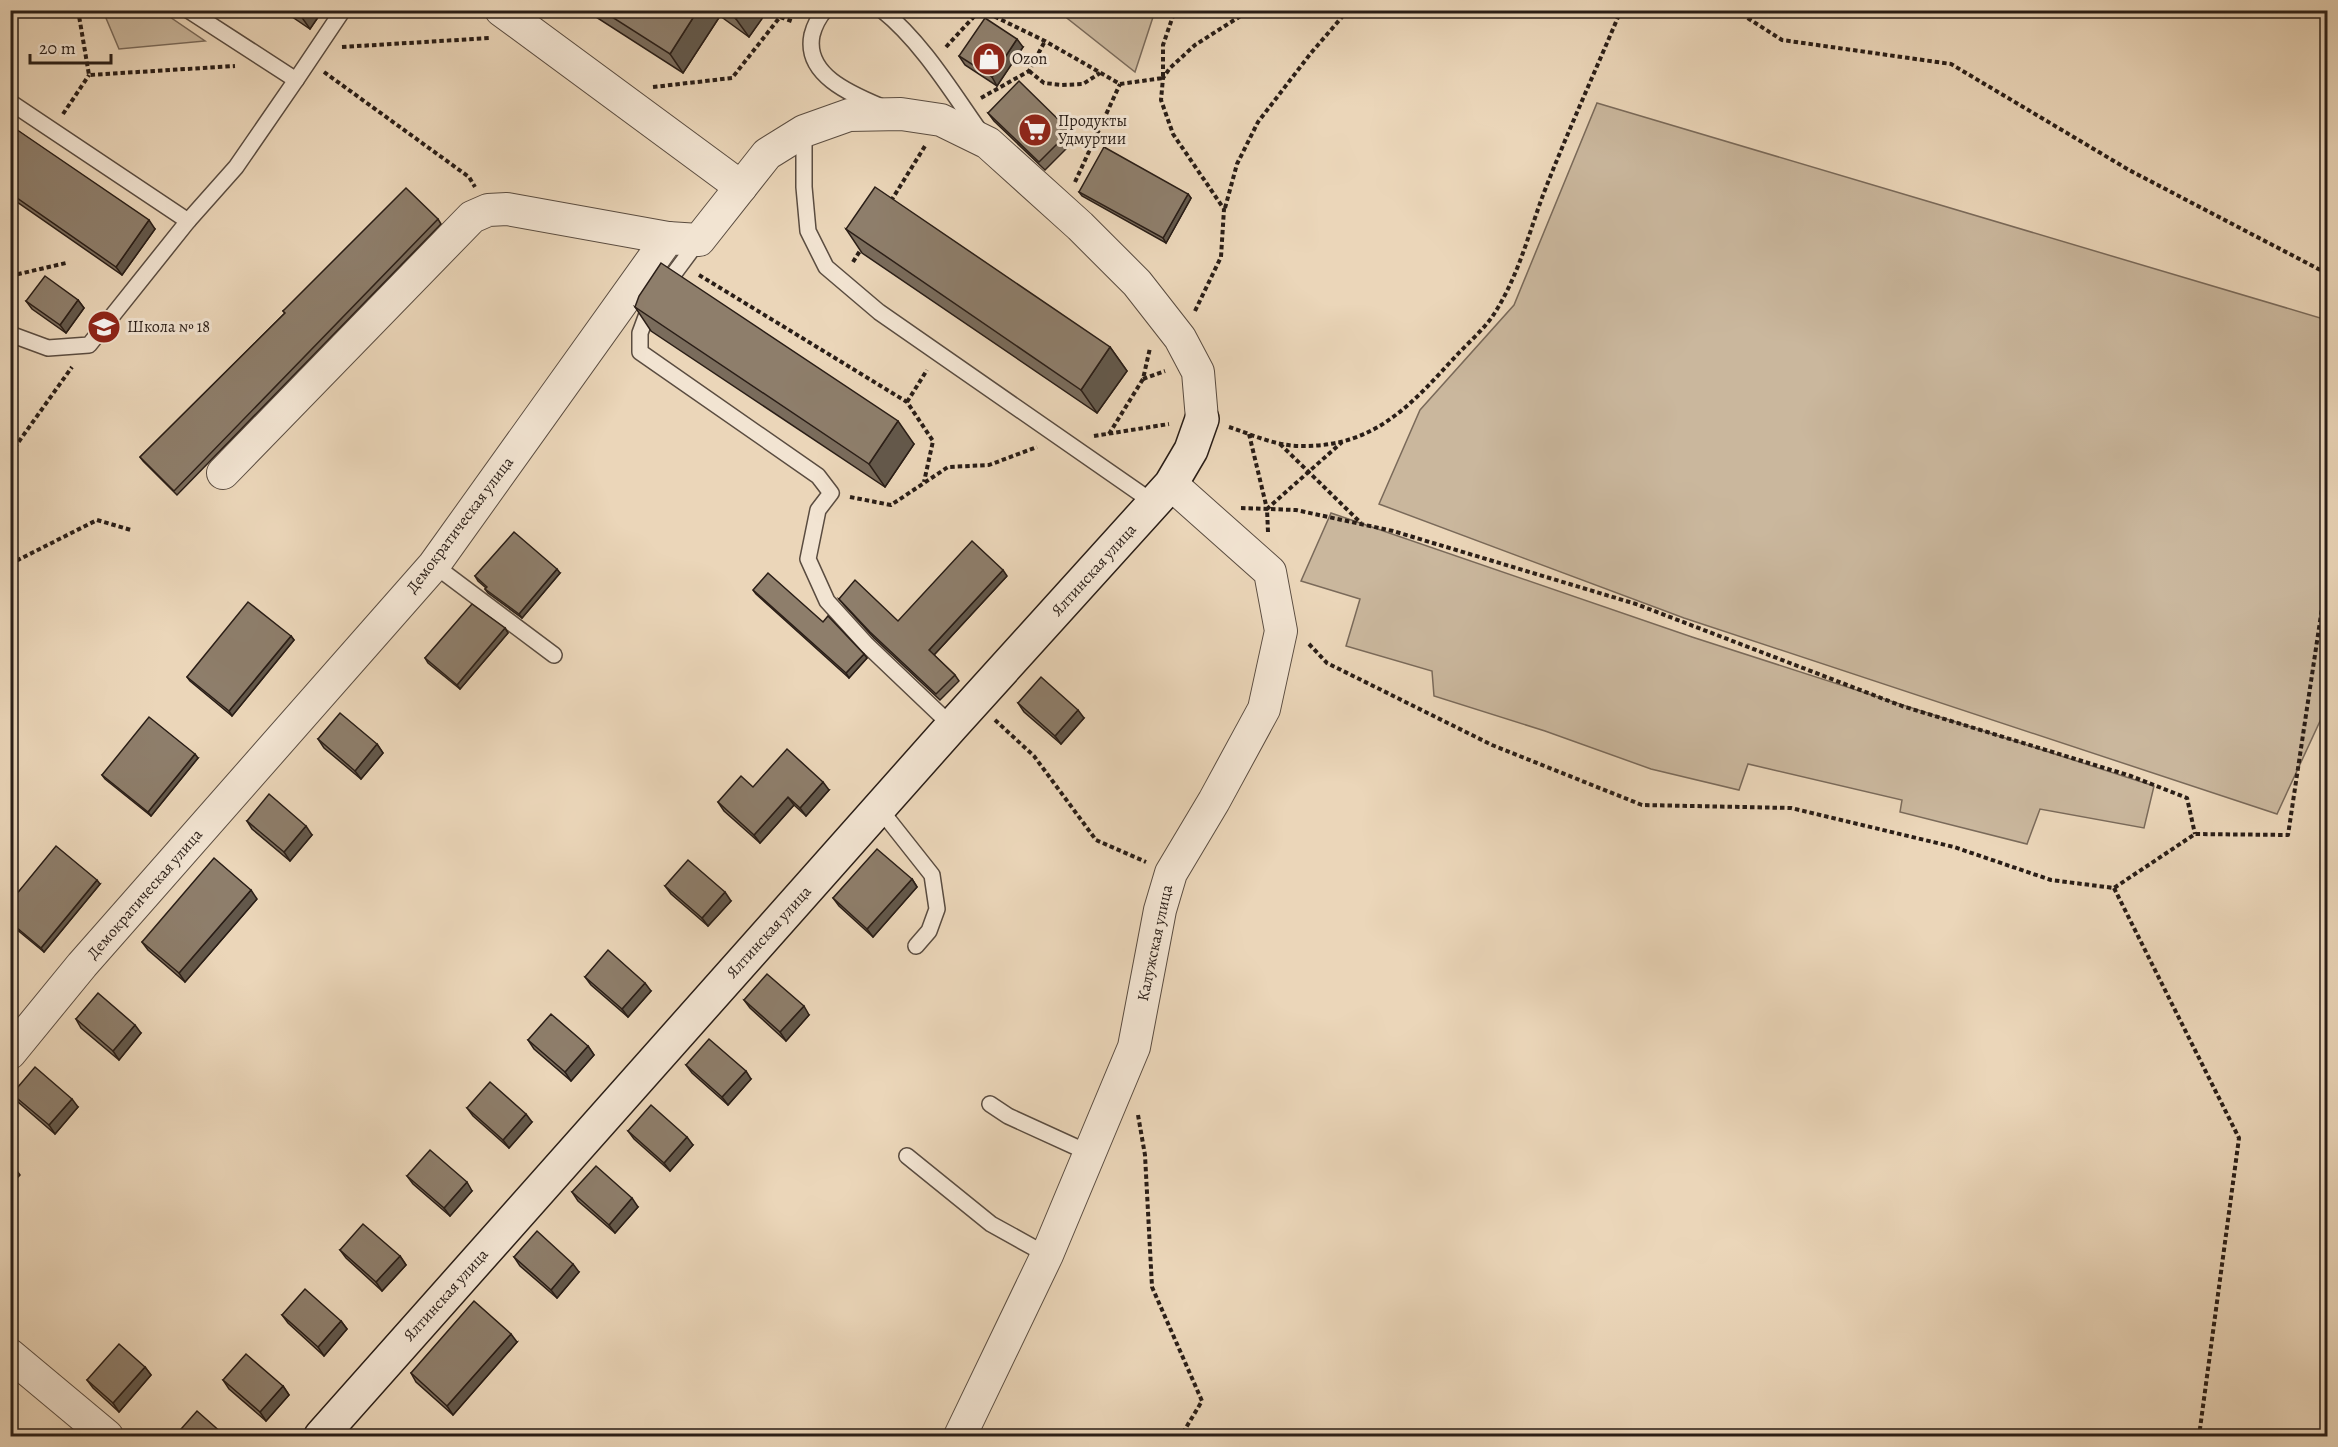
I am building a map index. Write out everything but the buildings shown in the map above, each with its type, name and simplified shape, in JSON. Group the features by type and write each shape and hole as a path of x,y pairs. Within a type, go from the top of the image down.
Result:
{"street":[{"path":"501,10 614,91 741,187"},
{"name":"Демократическая улица","path":"10,1053 82,965 434,565 683,247 741,187 767,154 804,131 849,115 952,114 988,143 1061,210 1137,284 1180,338 1198,372 1202,418"},
{"path":"223,473 472,218 488,210 507,209 683,247"},
{"name":"Ялтинская улица","path":"321,1437 952,726 1163,494 1191,450 1202,418"},
{"path":"1163,494 1195,505 1270,572"},
{"name":"Калужская улица","path":"960,1437 1047,1254 1134,1047 1160,910 1171,873 1214,801 1264,709 1281,631 1270,572"},
{"path":"13,1362 107,1437"}],"lane":[{"path":"188,10 296,80"},
{"path":"10,334 48,348 88,345 188,221 236,167 343,10"},
{"path":"825,10 813,30 810,46 816,63 831,81 858,97 901,114"},
{"path":"882,10 897,22 931,63 952,114"},
{"path":"10,102 188,221"},
{"path":"804,131 804,187 808,231 826,267 879,312 1061,439 1163,494"},
{"path":"683,247 650,306 639,333 640,352 818,476 831,493 818,510 808,559 827,601 867,645 952,726"},
{"path":"434,565 554,655"},
{"path":"879,808 932,875 937,909 929,932 916,946"},
{"path":"990,1104 1008,1116 1089,1153"},
{"path":"907,1156 991,1224 1047,1254"}],"path":[{"path":"52,130 89,75 78,10"},
{"path":"931,63 980,10 1045,41 1120,84 1163,78 1170,68 1195,45 1250,10"},
{"path":"1175,10 1163,45 1161,100 1173,134 1224,209"},
{"path":"1180,338 1221,257 1224,209 1237,164 1258,122 1311,53 1348,10"},
{"path":"831,493 891,505 948,467 989,465 1061,439 1109,434 1202,418 1280,444 1304,446 1343,441 1373,430 1398,415 1492,318 1514,278 1544,194 1621,10"},
{"path":"1735,10 1782,40 1952,64 2129,170 2328,274"},
{"path":"614,91 732,78 780,17 813,30"},
{"path":"313,54 536,35"},
{"path":"885,210 952,114 1029,71 1045,41"},
{"path":"313,54 469,177 488,210"},
{"path":"89,75 271,63"},
{"path":"1029,71 1044,83 1062,85 1083,84 1100,73"},
{"path":"1061,210 1120,84"},
{"path":"842,280 867,240"},
{"path":"683,247 907,402 933,441 924,483"},
{"path":"10,276 66,263"},
{"path":"1109,434 1143,379 1159,313"},
{"path":"10,454 88,345"},
{"path":"907,402 937,352"},
{"path":"1249,433 1267,509 1270,572"},
{"path":"1267,509 1343,441"},
{"path":"1280,444 1362,524"},
{"path":"1195,505 1296,510 1362,524 1393,531 1636,604 1902,706 2131,776 2187,798 2195,834"},
{"path":"10,564 98,520 131,530"},
{"path":"1277,610 1327,663 1492,745 1642,805 1791,808 1953,847 2051,880 2114,888 2195,834 2288,835 2328,568"},
{"path":"974,702 1034,756 1096,840 1171,873"},
{"path":"2114,888 2239,1138 2199,1437"},
{"path":"1136,1108 1145,1155 1152,1287 1202,1401 1181,1437"}],"shaded area":[{"path":"103,11 161,11 205,41 119,49"},
{"path":"1058,11 1155,11 1135,72"},
{"path":"1597,103 2327,320 2327,706 2277,814 1684,618 1379,504 1420,410 1514,305"},
{"path":"1331,513 1692,637 2154,786 2144,828 2040,809 2027,844 1900,812 1902,800 1748,764 1739,790 1651,769 1545,731 1434,696 1432,671 1346,646 1360,599 1301,581"}],"place":[{"name":"Ozon","path":"989,59"},
{"name":"Продукты Удмуртии","path":"1035,130"},
{"name":"Школа № 18","path":"104,327"}]}
